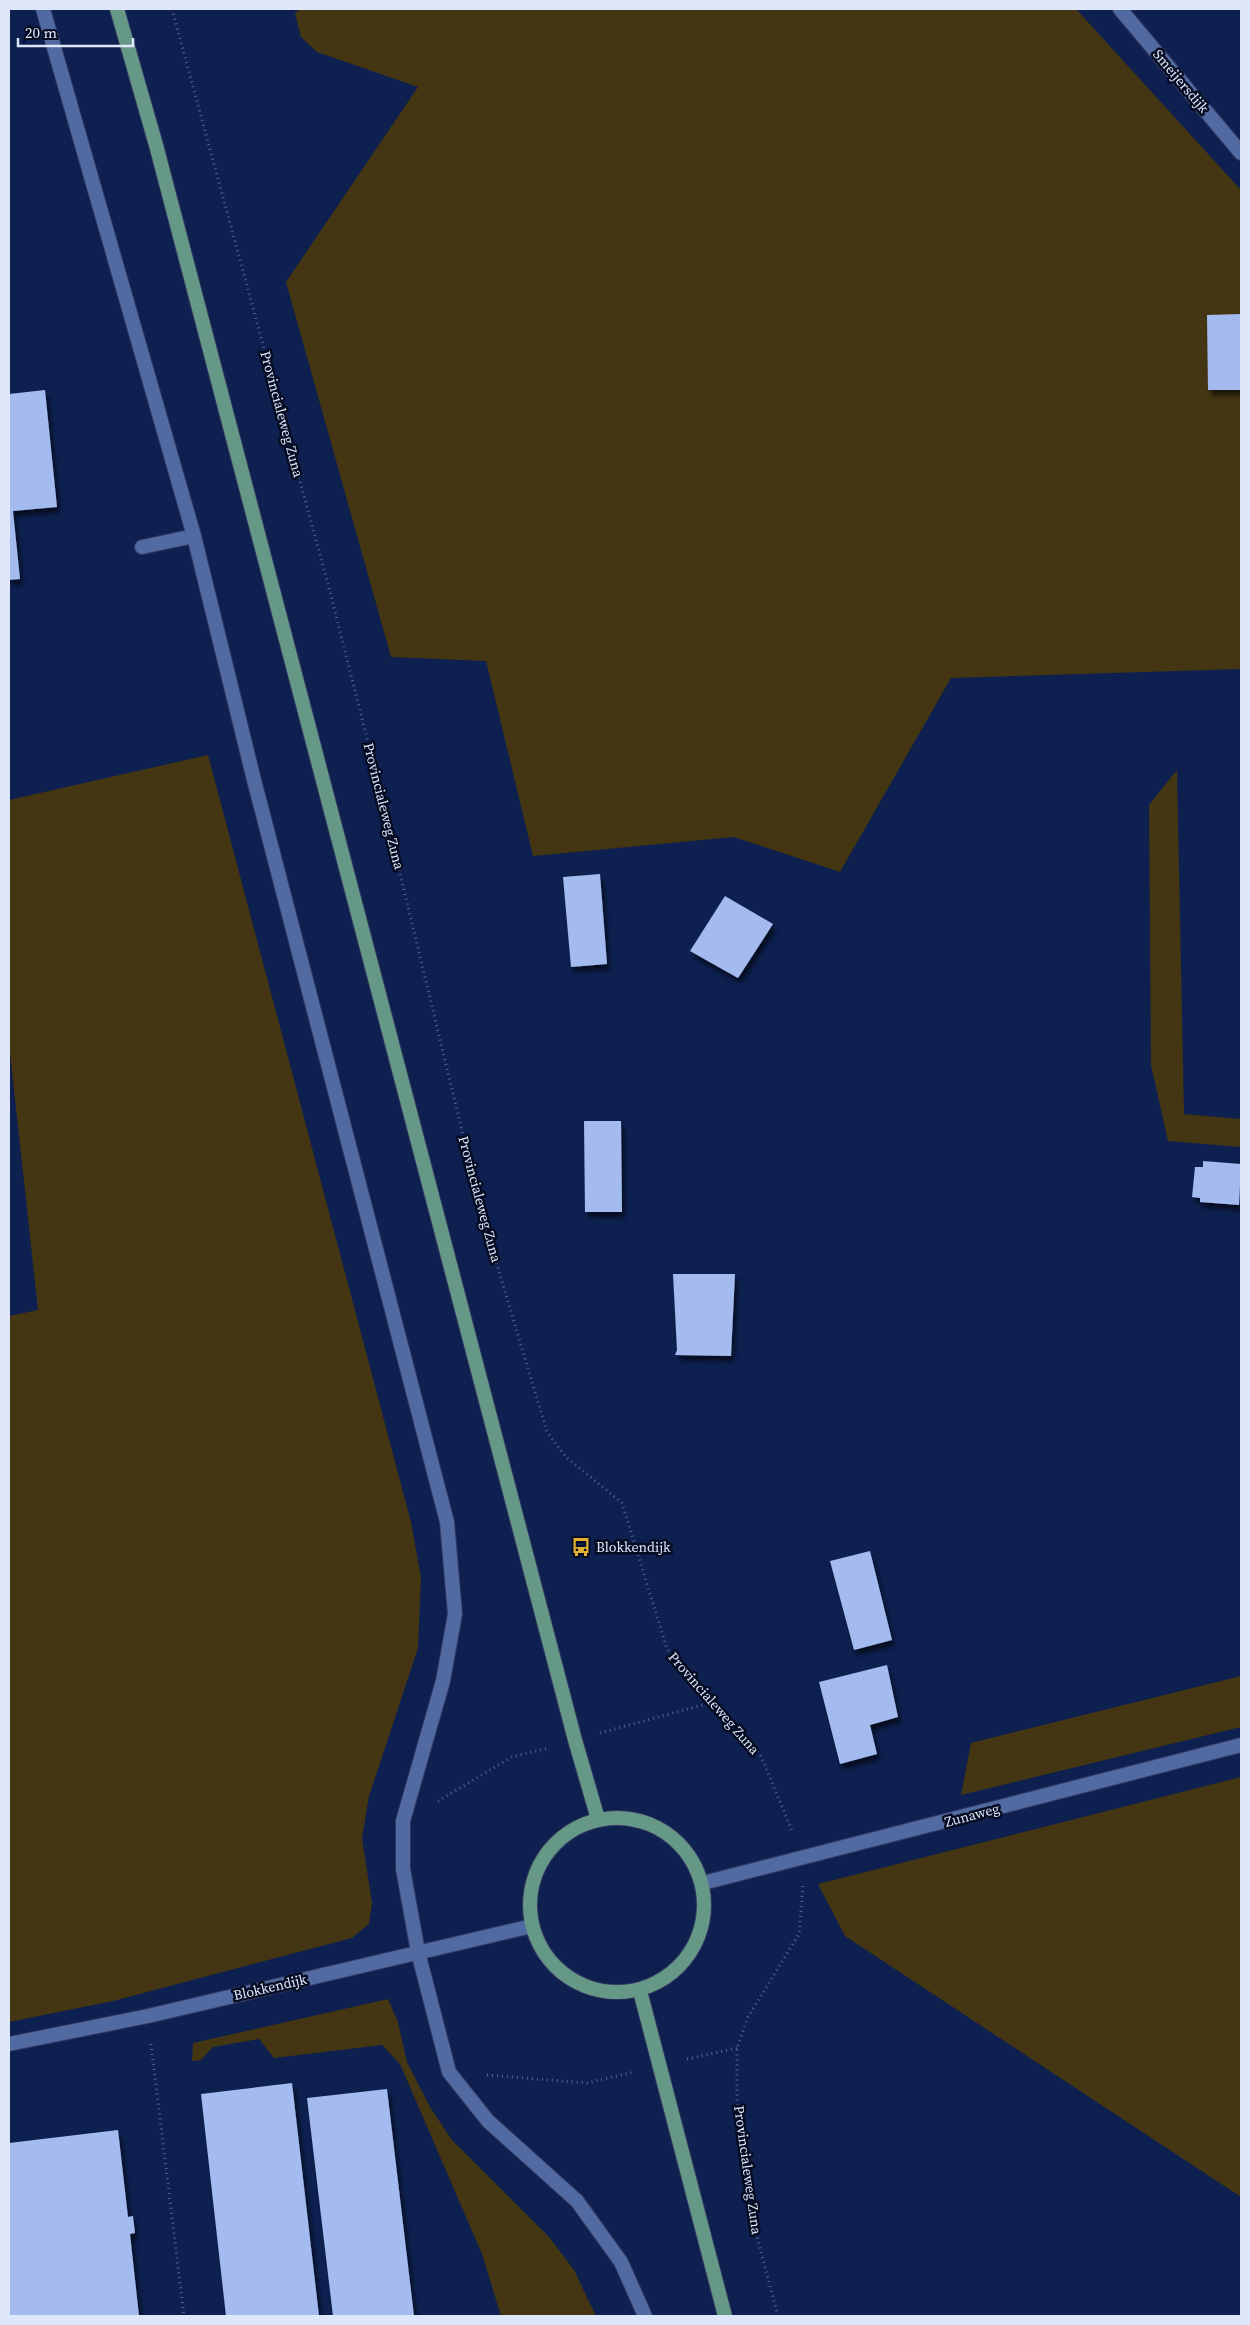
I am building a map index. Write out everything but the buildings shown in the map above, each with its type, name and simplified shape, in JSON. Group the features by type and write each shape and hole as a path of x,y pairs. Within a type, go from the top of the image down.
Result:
{"main road":[{"path":"117,9 159,154 598,1820"},
{"path":"624,1818 652,1824 686,1849 703,1883 704,1919 697,1945 677,1971 640,1991 599,1992 566,1978 544,1954 532,1926 530,1890 539,1866 564,1835 598,1820 624,1818"},
{"path":"640,1991 725,2316"}],"street":[{"path":"43,9 194,536 254,780 447,1522 455,1614 443,1681 403,1821 403,1869 418,1952 449,2072 488,2121 577,2201 621,2262 645,2316"},
{"name":"Smeijersdijk","path":"1120,9 1241,152"},
{"path":"142,547 194,536"},
{"name":"Zunaweg","path":"703,1883 1241,1745"},
{"name":"Blokkendijk","path":"9,2044 148,2016 532,1926"}],"path":[{"name":"Provincialeweg Zuna","path":"172,9 329,588 483,1218 546,1432 566,1457 622,1504 667,1649 761,1756 784,1808 802,1859 804,1897 799,1934 748,2017 737,2048 737,2120 752,2218 778,2316"},
{"path":"148,2016 184,2316"},
{"path":"449,2072 587,2083 737,2048"}],"shaded area":[{"path":"301,9 1076,9 1241,190 1241,669 951,678 840,872 734,837 533,856 486,661 391,657 286,282 418,87 317,52 301,37 295,13"},
{"path":"208,755 411,1522 421,1577 418,1648 369,1796 362,1838 372,1903 369,1924 352,1938 113,2001 9,2022 9,1316 38,1310 9,1044 9,800"},
{"path":"1177,770 1184,1114 1241,1119 1241,1147 1168,1141 1151,1065 1149,805"},
{"path":"1241,1676 1241,1727 961,1795 971,1743"},
{"path":"1241,1777 1241,2197 845,1936 818,1884"},
{"path":"388,1999 398,2022 407,2062 430,2107 452,2140 549,2237 574,2270 596,2316 501,2316 482,2254 400,2064 382,2045 274,2058 259,2039 213,2047 201,2060 192,2061 193,2043"}],"place":[{"name":"Blokkendijk","path":"581,1547"}]}
